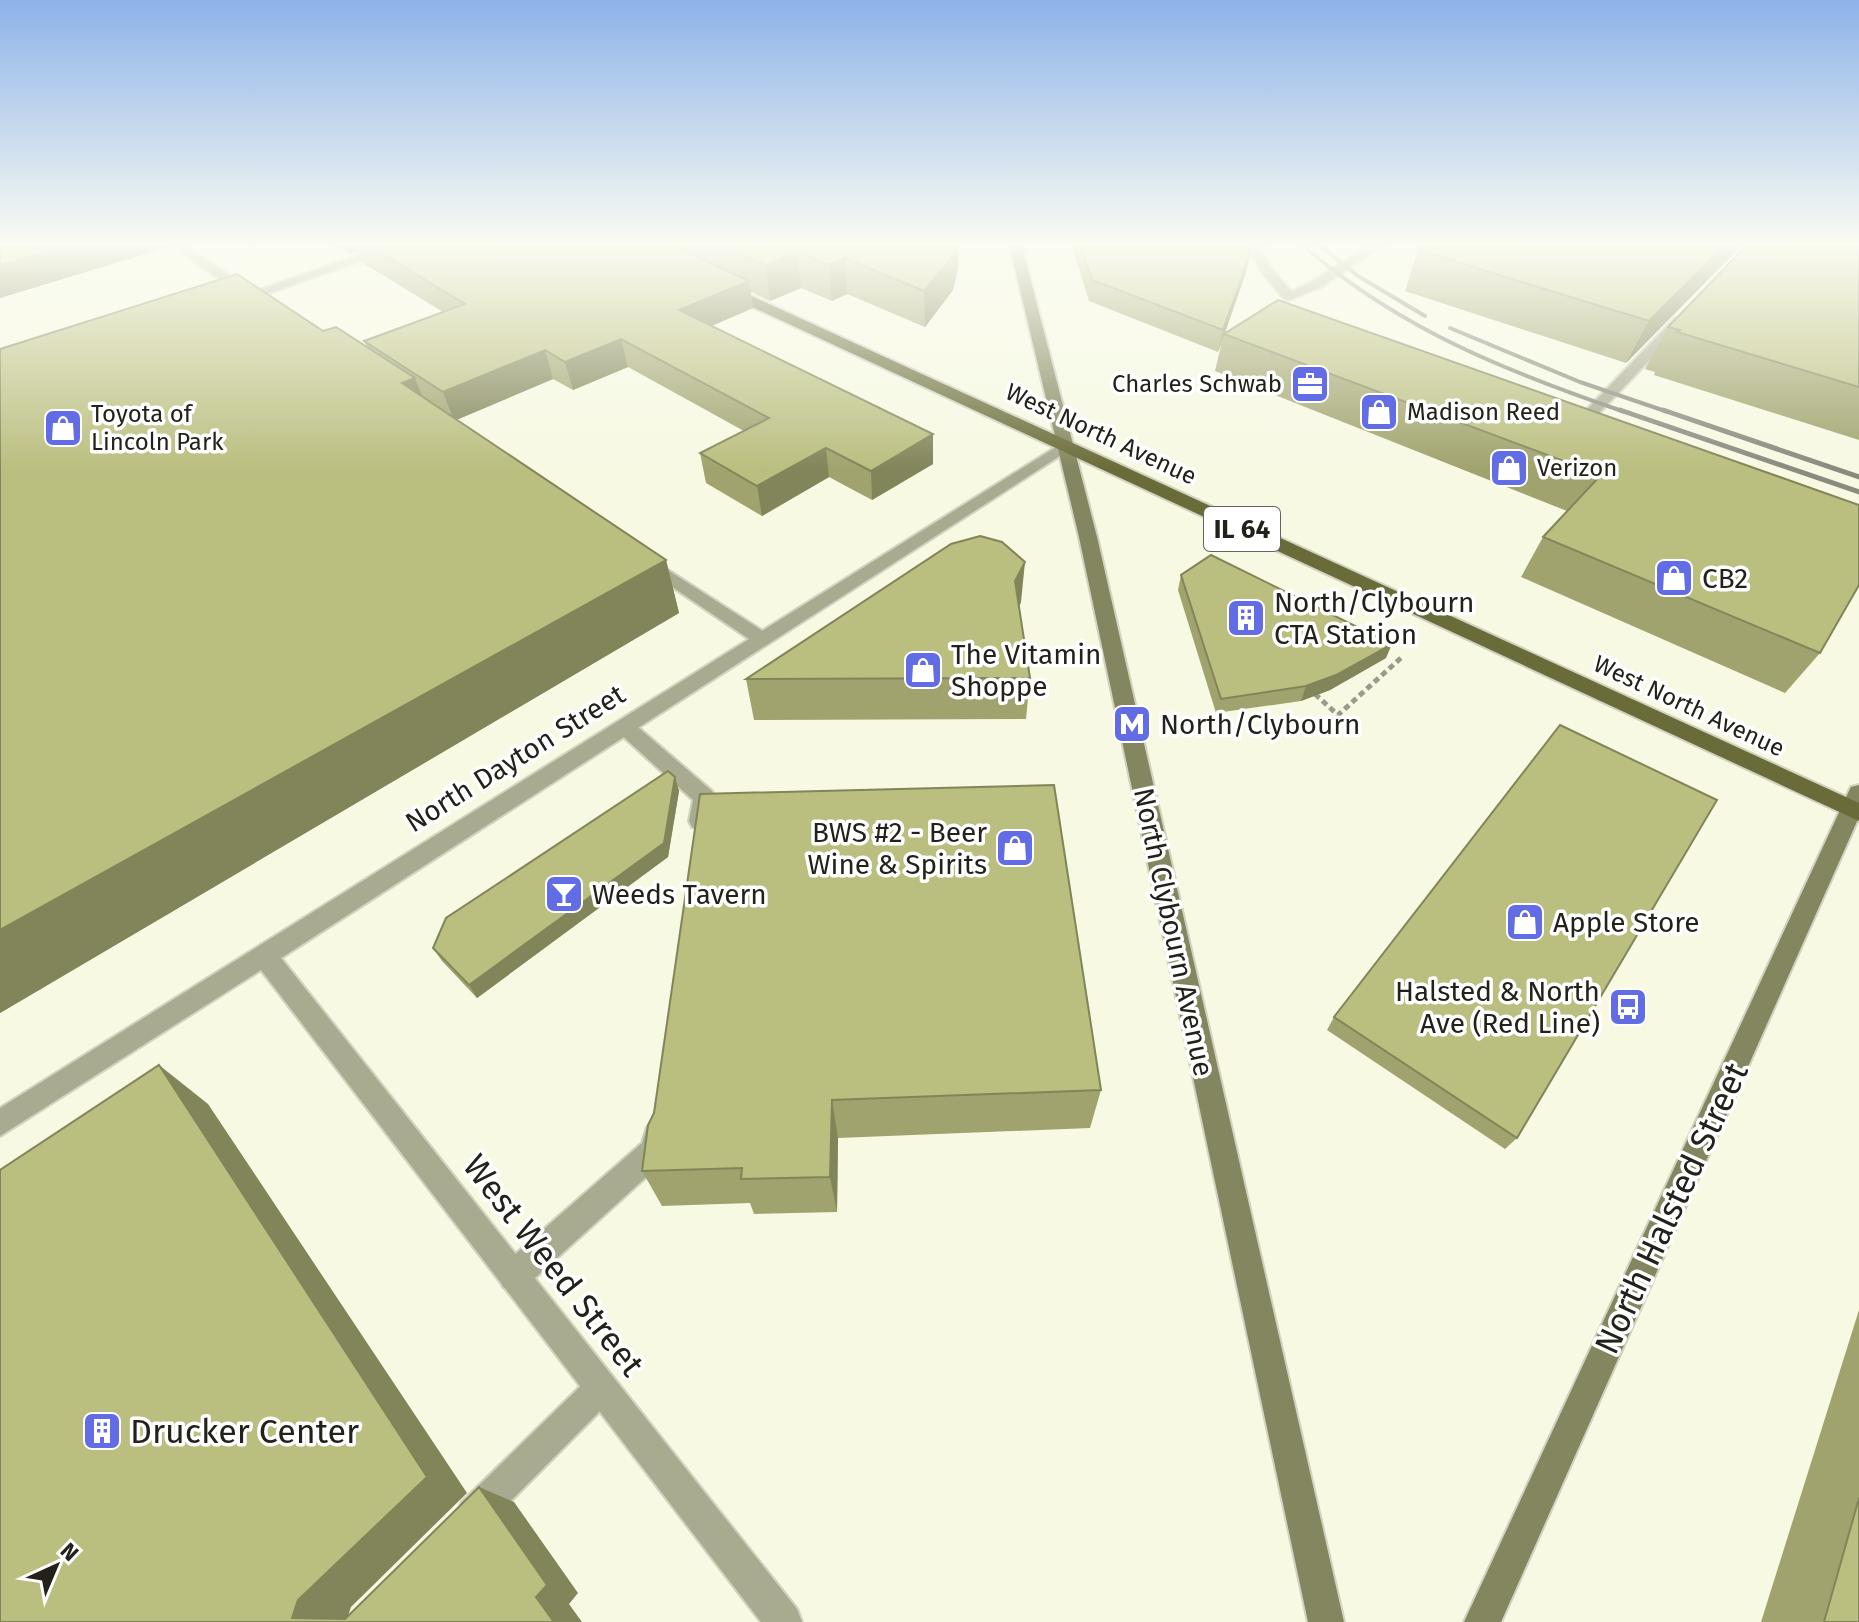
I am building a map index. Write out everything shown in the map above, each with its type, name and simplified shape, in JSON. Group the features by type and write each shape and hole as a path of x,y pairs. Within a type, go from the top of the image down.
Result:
{"main road":[{"name":"West North Avenue","path":"788,319 1064,447 1856,805"},
{"name":"North Clybourn Avenue","path":"1033,319 1088,537 1326,1622"},
{"name":"North Halsted Street","path":"1482,1622 1856,805"}],"street":[{"path":"1569,435 1682,319"},
{"name":"North Dayton Street","path":"0,1123 1064,447"},
{"path":"626,547 762,639"},
{"path":"625,727 704,797 697,843"},
{"name":"West Weed Street","path":"264,955 784,1622"},
{"path":"514,1276 655,1150 659,1119"},
{"path":"456,1533 601,1388"}],"path":[{"path":"1315,694 1338,715 1402,657"}],"building":[{"path":"96,319 304,319 323,331 336,327 415,378 402,383 666,560 0,930 0,349"},
{"path":"425,319 697,319 933,434 871,471 826,448 757,486 700,453 769,418 621,339 565,362 545,350 443,392 364,341"},
{"path":"1193,319 1227,319 1223,330"},
{"path":"1248,319 1331,319 1859,505 1859,585 1820,653 1543,537 1601,475 1224,334"},
{"path":"1676,319 1859,319 1859,387 1677,332 1680,330 1668,327"},
{"path":"980,536 1002,542 1025,562 1015,581 1030,678 746,679 951,544"},
{"name":"North/Clybourn CTA Station","path":"1211,555 1392,644 1336,675 1306,686 1221,699 1181,575"},
{"name":"Apple Store","path":"1560,725 1717,800 1517,1138 1334,1017"},
{"name":"Weeds Tavern","path":"668,771 675,777 664,843 469,985 433,948 446,918"},
{"path":"1054,785 1101,1090 832,1100 830,1177 741,1179 742,1168 642,1171 648,1125 654,1113 700,794"},
{"path":"159,1065 427,1477 298,1600 292,1618 345,1619 479,1487 547,1585 536,1597 554,1622 0,1622 0,1170"},
{"path":"1859,1498 1859,1622 1824,1622"}],"railway":[{"path":"1407,319 1495,363 1625,412"},
{"path":"1450,328 1580,382 1668,412"},
{"path":"1620,410 1859,492"},
{"path":"1663,410 1859,477"}],"place":[{"name":"Charles Schwab","path":"1310,384"},
{"name":"Madison Reed","path":"1379,412"},
{"name":"Toyota of Lincoln Park","path":"63,428"},
{"name":"Verizon","path":"1509,468"},
{"name":"CB2","path":"1674,578"},
{"name":"North/Clybourn CTA Station","path":"1246,618"},
{"name":"The Vitamin Shoppe","path":"923,670"},
{"name":"North/Clybourn","path":"1132,724"},
{"name":"BWS #2 - Beer Wine & Spirits","path":"1015,848"},
{"name":"Weeds Tavern","path":"564,894"},
{"name":"Apple Store","path":"1525,922"},
{"name":"Halsted & North Ave (Red Line)","path":"1628,1007"},
{"name":"Drucker Center","path":"102,1431"}]}
